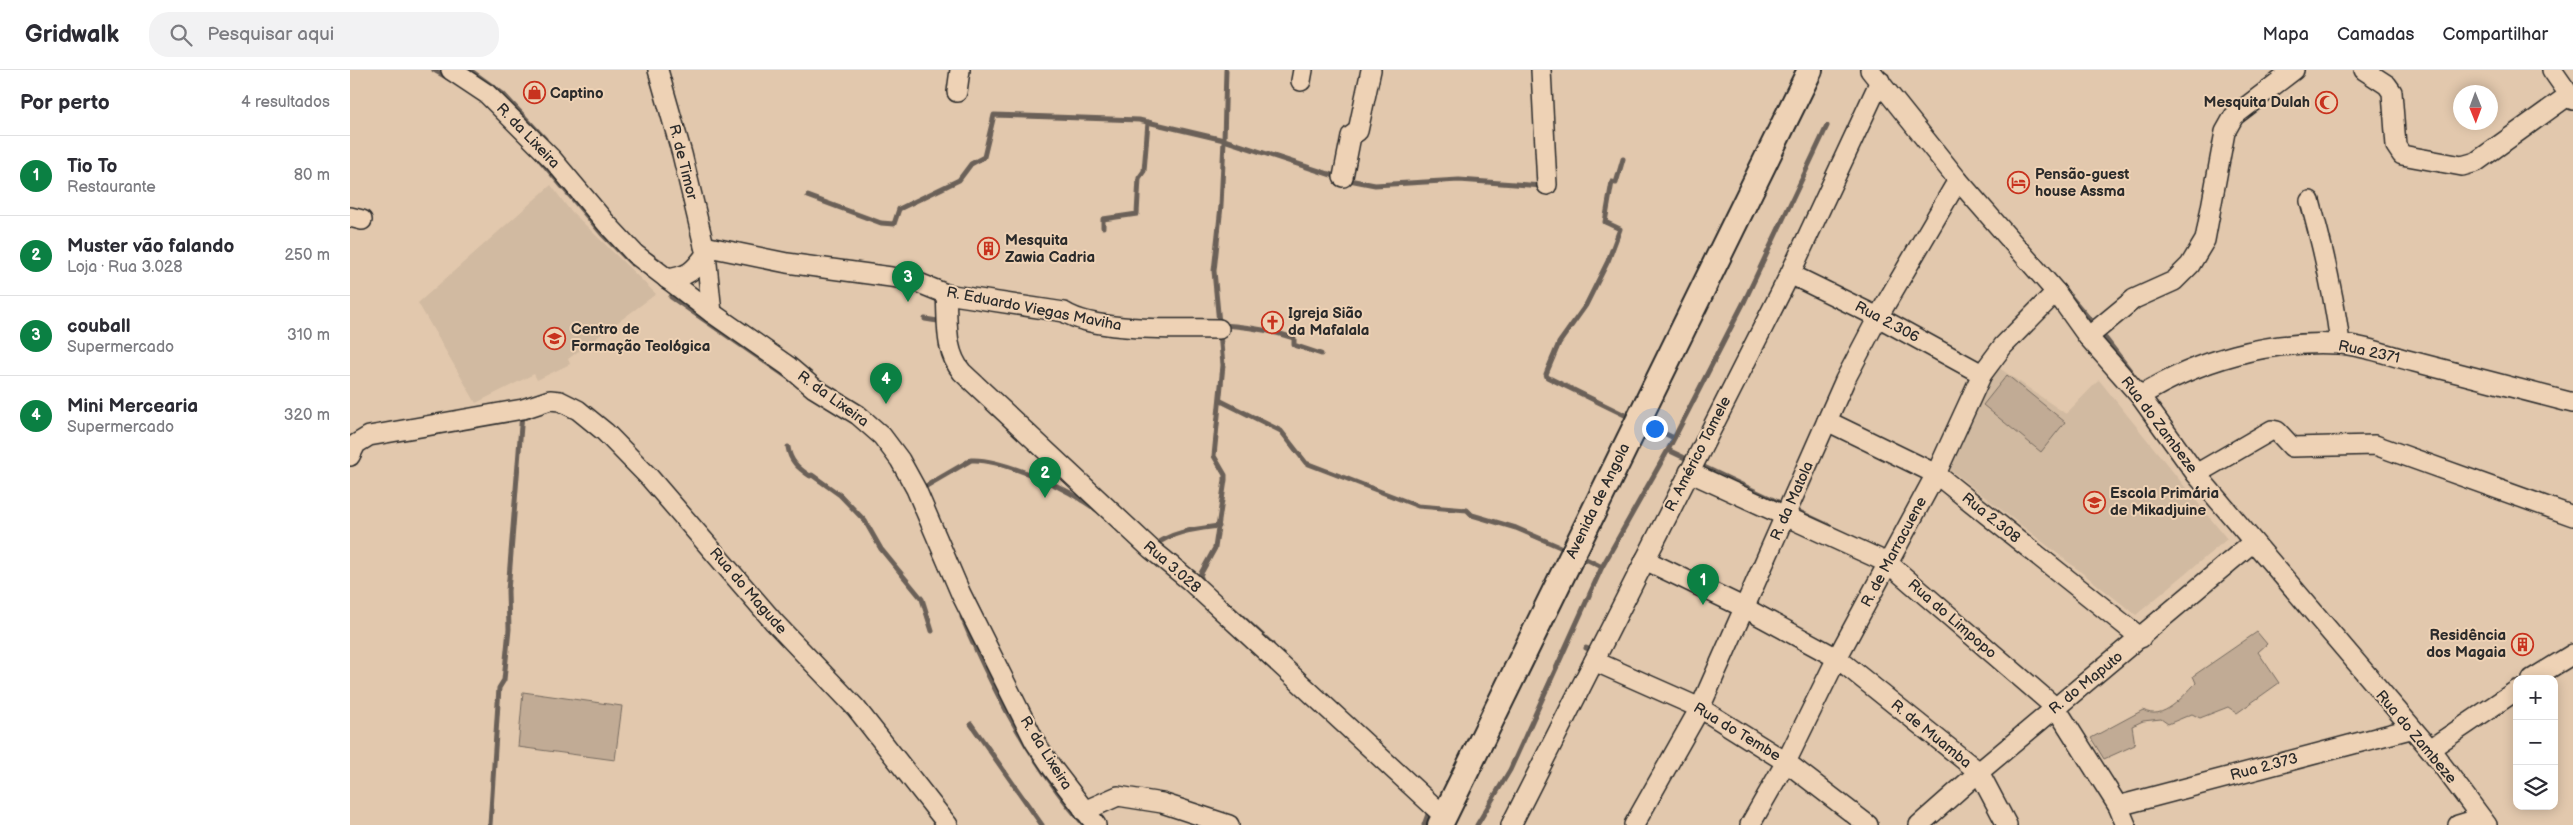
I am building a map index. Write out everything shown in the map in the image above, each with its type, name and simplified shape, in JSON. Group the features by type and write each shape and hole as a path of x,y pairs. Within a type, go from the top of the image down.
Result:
{"main road":[{"name":"Avenida de Angola","path":"1442,820 1810,70"}],"street":[{"name":"R. da Lixeira","path":"451,70 487,94 553,160 606,224 635,254 712,313 788,366 814,388 858,415 882,436 916,489 961,594 1035,742 1090,818"},
{"name":"R. de Timor","path":"658,70 682,154 705,250 712,313"},
{"path":"957,92 960,70"},
{"path":"1343,177 1351,136 1358,131 1371,70"},
{"path":"1541,70 1547,185"},
{"path":"2088,337 2134,299 2174,281 2190,265 2205,240 2225,132 2234,116 2294,70"},
{"path":"2364,70 2387,85 2392,92 2396,146 2402,155 2462,166 2476,162 2571,98 2552,70"},
{"name":"Rua do Zambeze","path":"1875,75 1958,180 2056,292 2088,337 2140,396 2196,474 2410,729 2430,749 2484,821"},
{"name":"R. Américo Tamele","path":"1511,825 1790,274 1875,75"},
{"name":"R. da Matola","path":"1634,825 1700,708 1827,421 1878,317 1958,180"},
{"path":"2310,201 2323,245 2340,344"},
{"path":"667,279 684,276 696,268 705,250"},
{"name":"R. Eduardo Viegas Maviha","path":"705,250 914,281 946,294 1064,312 1073,318 1130,327 1219,329"},
{"name":"Rua 2.306","path":"1790,274 1878,317 1982,374"},
{"name":"R. de Marracuene","path":"1750,825 1786,762 1837,658 1936,474 1982,374 2003,346 2056,292"},
{"name":"Rua 3.028","path":"946,294 948,343 952,361 962,372 1150,548 1190,581 1442,820"},
{"name":"Rua 2371","path":"2140,396 2172,378 2253,351 2286,344 2340,344 2573,403"},
{"name":"Rua do Magude","path":"350,456 356,444 369,436 523,409 550,400 560,401 578,410 605,432 649,477 774,622 856,708 948,825"},
{"name":"Rua 2.308","path":"1827,421 1936,474 2141,638"},
{"path":"2196,474 2272,430 2277,431 2292,447 2375,445 2573,516"},
{"name":"Rua do Limpopo","path":"1690,472 1888,563 2056,708 2118,806 2126,825"},
{"name":"R. do Maputo","path":"1919,825 1979,772 2254,542"},
{"name":"R. de Muamba","path":"1645,560 1745,608 1837,658 1979,772 2007,825"},
{"path":"2539,675 2573,654"},
{"name":"Rua do Tembe","path":"1594,661 1700,708 1786,762 1868,825"},
{"path":"2430,749 2513,693"},
{"name":"Rua 2.373","path":"2118,806 2410,729"},
{"path":"1090,818 1118,796 1162,803 1230,825"},
{"path":"2458,825 2484,821"}],"shaded area":[{"path":"551,185 568,208 656,294 568,359 570,364 537,380 534,374 476,403 418,303"},
{"name":"Escola Primária de Mikadjuine","path":"1992,363 2066,414 2099,380 2227,539 2136,615 1944,465"},
{"path":"2007,375 2065,422 2041,452 1983,405"},
{"path":"2257,632 2267,644 2258,652 2279,683 2237,713 2228,707 2200,718 2192,714 2168,724 2161,719 2143,721 2132,726 2135,745 2104,759 2091,738 2143,710 2150,713 2158,713 2172,706 2196,683 2193,676"},
{"path":"523,692 622,706 615,760 518,747"}],"waterway":[{"path":"434,70 448,78"},
{"path":"470,70 503,94 545,139"},
{"path":"1226,70 1224,140 1344,179 1375,185 1459,180 1543,186"},
{"path":"808,196 881,223 894,224 899,209 959,180 971,164 984,157 994,115 1139,120 1224,140 1221,206 1214,271 1223,365 1214,456 1225,475 1225,480 1215,548 1200,575 1203,583"},
{"path":"1103,227 1103,219 1137,214 1139,178 1144,171 1148,122"},
{"path":"1477,825 1510,770 1602,567 1668,450 1745,300 1827,126"},
{"path":"1623,159 1616,183 1612,182 1605,222 1620,229 1608,261 1586,305 1559,343 1546,374 1547,377 1633,419"},
{"path":"540,160 602,234 632,264"},
{"path":"649,254 661,262"},
{"path":"671,297 790,379"},
{"path":"2071,297 2093,323"},
{"path":"925,319 944,322"},
{"path":"1221,325 1249,327 1285,335 1294,338 1294,345 1321,354"},
{"path":"2106,339 2132,373"},
{"path":"1221,401 1281,431 1306,463 1418,506 1467,510 1472,515 1516,528 1567,550"},
{"path":"490,825 499,688 504,680 509,629 508,591 522,413"},
{"path":"1643,423 1674,438"},
{"path":"788,447 798,467 840,495 865,521 881,549 922,599 932,631"},
{"path":"1668,450 1827,525"},
{"path":"921,489 971,460 982,460 1027,473 1043,480 1070,493 1100,512"},
{"path":"1154,546 1177,534 1219,526"},
{"path":"1580,556 1602,567"},
{"path":"1227,603 1272,644"},
{"path":"962,617 1000,699 1030,752 1084,825"},
{"path":"1586,648 1595,652"},
{"path":"971,724 1042,825"},
{"path":"1424,825 1430,809"}],"place":[{"name":"Captino","path":"534,93"},
{"name":"Mesquita Dulah","path":"2326,102"},
{"name":"Pensão-guest house Assma","path":"2019,183"},
{"name":"Mesquita Zawia Cadria","path":"989,249"},
{"name":"couball","path":"908,302"},
{"name":"Igreja Sião da Mafalala","path":"1272,322"},
{"name":"Centro de Formação Teológica","path":"555,338"},
{"name":"Mini Mercearia","path":"886,404"},
{"name":"Muster vão falando","path":"1045,498"},
{"name":"Escola Primária de Mikadjuine","path":"2094,502"},
{"name":"Tio To","path":"1703,605"},
{"name":"Residência dos Magaia","path":"2522,644"}]}
